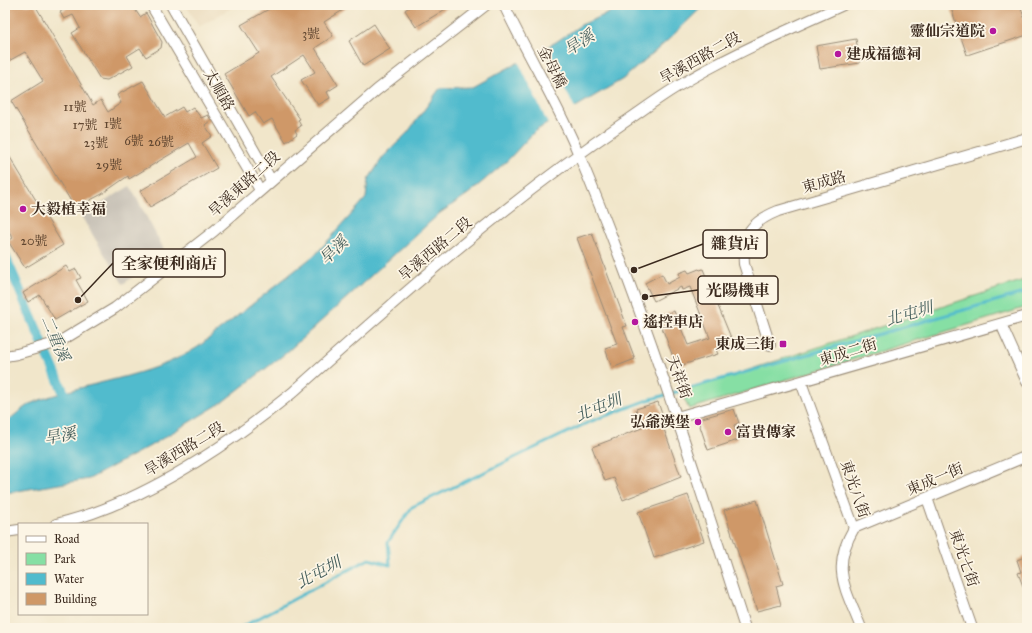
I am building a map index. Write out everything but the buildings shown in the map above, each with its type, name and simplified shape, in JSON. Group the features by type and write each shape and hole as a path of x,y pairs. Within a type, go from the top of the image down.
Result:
{"street":[{"name":"太順路","path":"151,5 260,190"},
{"name":"太順路","path":"170,5 271,180"},
{"name":"旱溪東路二段","path":"5,356 59,342 115,308 214,231 271,180 377,90 486,5"},
{"name":"旱溪西路二段","path":"59,523 101,511 124,501 217,447 260,418 502,212 578,154 673,89 737,54 843,5"},
{"name":"金母橋","path":"505,6 572,140"},
{"name":"東成路","path":"770,345 744,264 743,251 745,239 763,217 778,211 1027,138"},
{"name":"天祥街","path":"572,140 605,219 677,417 745,628"},
{"name":"東成二街","path":"677,417 801,382 881,356 1027,316"},
{"path":"1001,324 1027,382"},
{"name":"東光八街","path":"801,382 854,528 845,543 841,562 841,577 861,628"},
{"name":"東成一街","path":"854,528 1027,456"},
{"name":"東光七街","path":"927,498 972,628"},
{"path":"5,532 18,530"}],"shaded area":[{"path":"186,5 236,5 199,27"},
{"path":"130,186 166,253 123,284 81,216"}],"green space":[{"path":"1027,279 1027,307 689,409 681,392"}],"water":[{"name":"旱溪","path":"615,5 704,5 667,41 623,79 535,131 507,161 468,194 440,213 286,353 221,403 150,446 89,479 5,493 5,423 18,412 32,403 74,389 117,379 159,366 179,358 198,347 317,253 366,198 368,180 383,157 408,132 440,88 473,87 556,42 581,25 609,13"}],"pier":[{"path":"543,47 576,110 549,126 518,61"}],"waterway":[{"name":"二重溪","path":"5,256 69,405"},
{"name":"北屯圳","path":"240,628 369,559 390,565 388,542 412,507 589,422 648,400 1027,292"}],"place":[{"name":"靈仙宗道院","path":"993,31"},
{"name":"建成福德祠","path":"838,54"},
{"name":"大毅植幸福","path":"23,209"},
{"name":"雜貨店","path":"634,270"},
{"name":"光陽機車","path":"645,297"},
{"name":"全家便利商店","path":"78,300"},
{"name":"遙控車店","path":"635,322"},
{"name":"東成三街","path":"783,344"},
{"name":"弘爺漢堡","path":"698,422"},
{"name":"富貴傳家","path":"728,432"}]}
